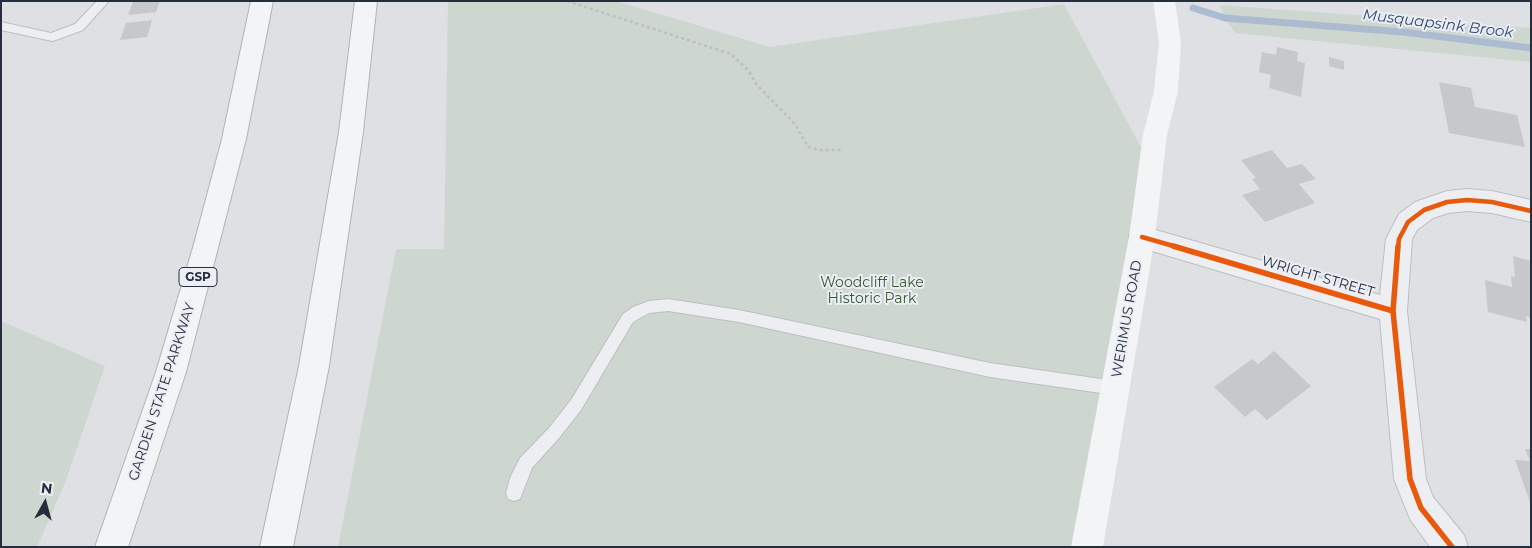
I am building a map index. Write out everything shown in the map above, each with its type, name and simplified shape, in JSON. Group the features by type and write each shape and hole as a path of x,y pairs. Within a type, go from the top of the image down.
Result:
{"main road":[{"name":"GARDEN STATE PARKWAY","path":"111,547 171,372 204,253 234,138 262,1"},
{"path":"276,547 308,395 322,317 351,132 366,1"},
{"name":"WERIMUS ROAD","path":"1087,547 1142,236 1155,135 1166,90 1170,42 1164,1"}],"street":[{"path":"1452,547 1440,534 1422,508 1410,479 1394,311 1396,259 1399,239 1408,222 1424,210 1446,202 1467,200 1492,202 1531,211"},
{"name":"WRIGHT STREET","path":"1142,236 1394,311"}],"lane":[{"path":"1,26 52,37 79,27 104,1"},
{"path":"514,493 518,478 526,463 554,433 576,405 628,318 638,311 649,307 668,305 739,316 951,363 1115,388"}],"path":[{"path":"567,1 731,54 748,70 757,85 795,124 808,147 819,150 843,150"}],"green space":[{"name":"Woodcliff Lake Historic Park","path":"448,1 616,1 770,47 1064,4 1151,166 1087,547 338,547 396,249 444,249"},
{"path":"1220,5 1531,28 1531,62 1235,33 1225,18"},
{"path":"1,321 105,366 65,483 37,547 1,547"}],"building":[{"path":"133,1 160,1 156,12 128,15"},
{"path":"152,20 147,37 120,40 126,23"},
{"path":"1277,47 1298,52 1297,61 1305,63 1301,97 1269,88 1271,75 1259,72 1262,52 1276,55"},
{"path":"1329,57 1344,61 1344,70 1329,66"},
{"path":"1439,82 1471,88 1475,107 1517,115 1525,147 1449,133"},
{"path":"1272,150 1287,168 1302,164 1316,179 1299,184 1315,203 1265,222 1242,195 1260,189 1252,179 1256,178 1241,160"},
{"path":"1513,256 1531,261 1531,318 1526,316 1527,322 1488,312 1485,280 1512,287 1511,276 1515,277"},
{"path":"1274,351 1311,386 1267,420 1255,409 1245,417 1214,387 1252,359 1258,364"},
{"path":"1525,449 1531,449 1530,502 1515,460 1530,461"}],"waterway":[{"name":"Musquapsink Brook","path":"1193,8 1225,18 1403,32 1531,48"}],"cycle path":[{"path":"1452,547 1421,508 1410,479 1393,311 1399,239 1408,222 1424,210 1447,202 1467,200 1492,202 1531,211"},
{"path":"1142,237 1393,311"}]}
